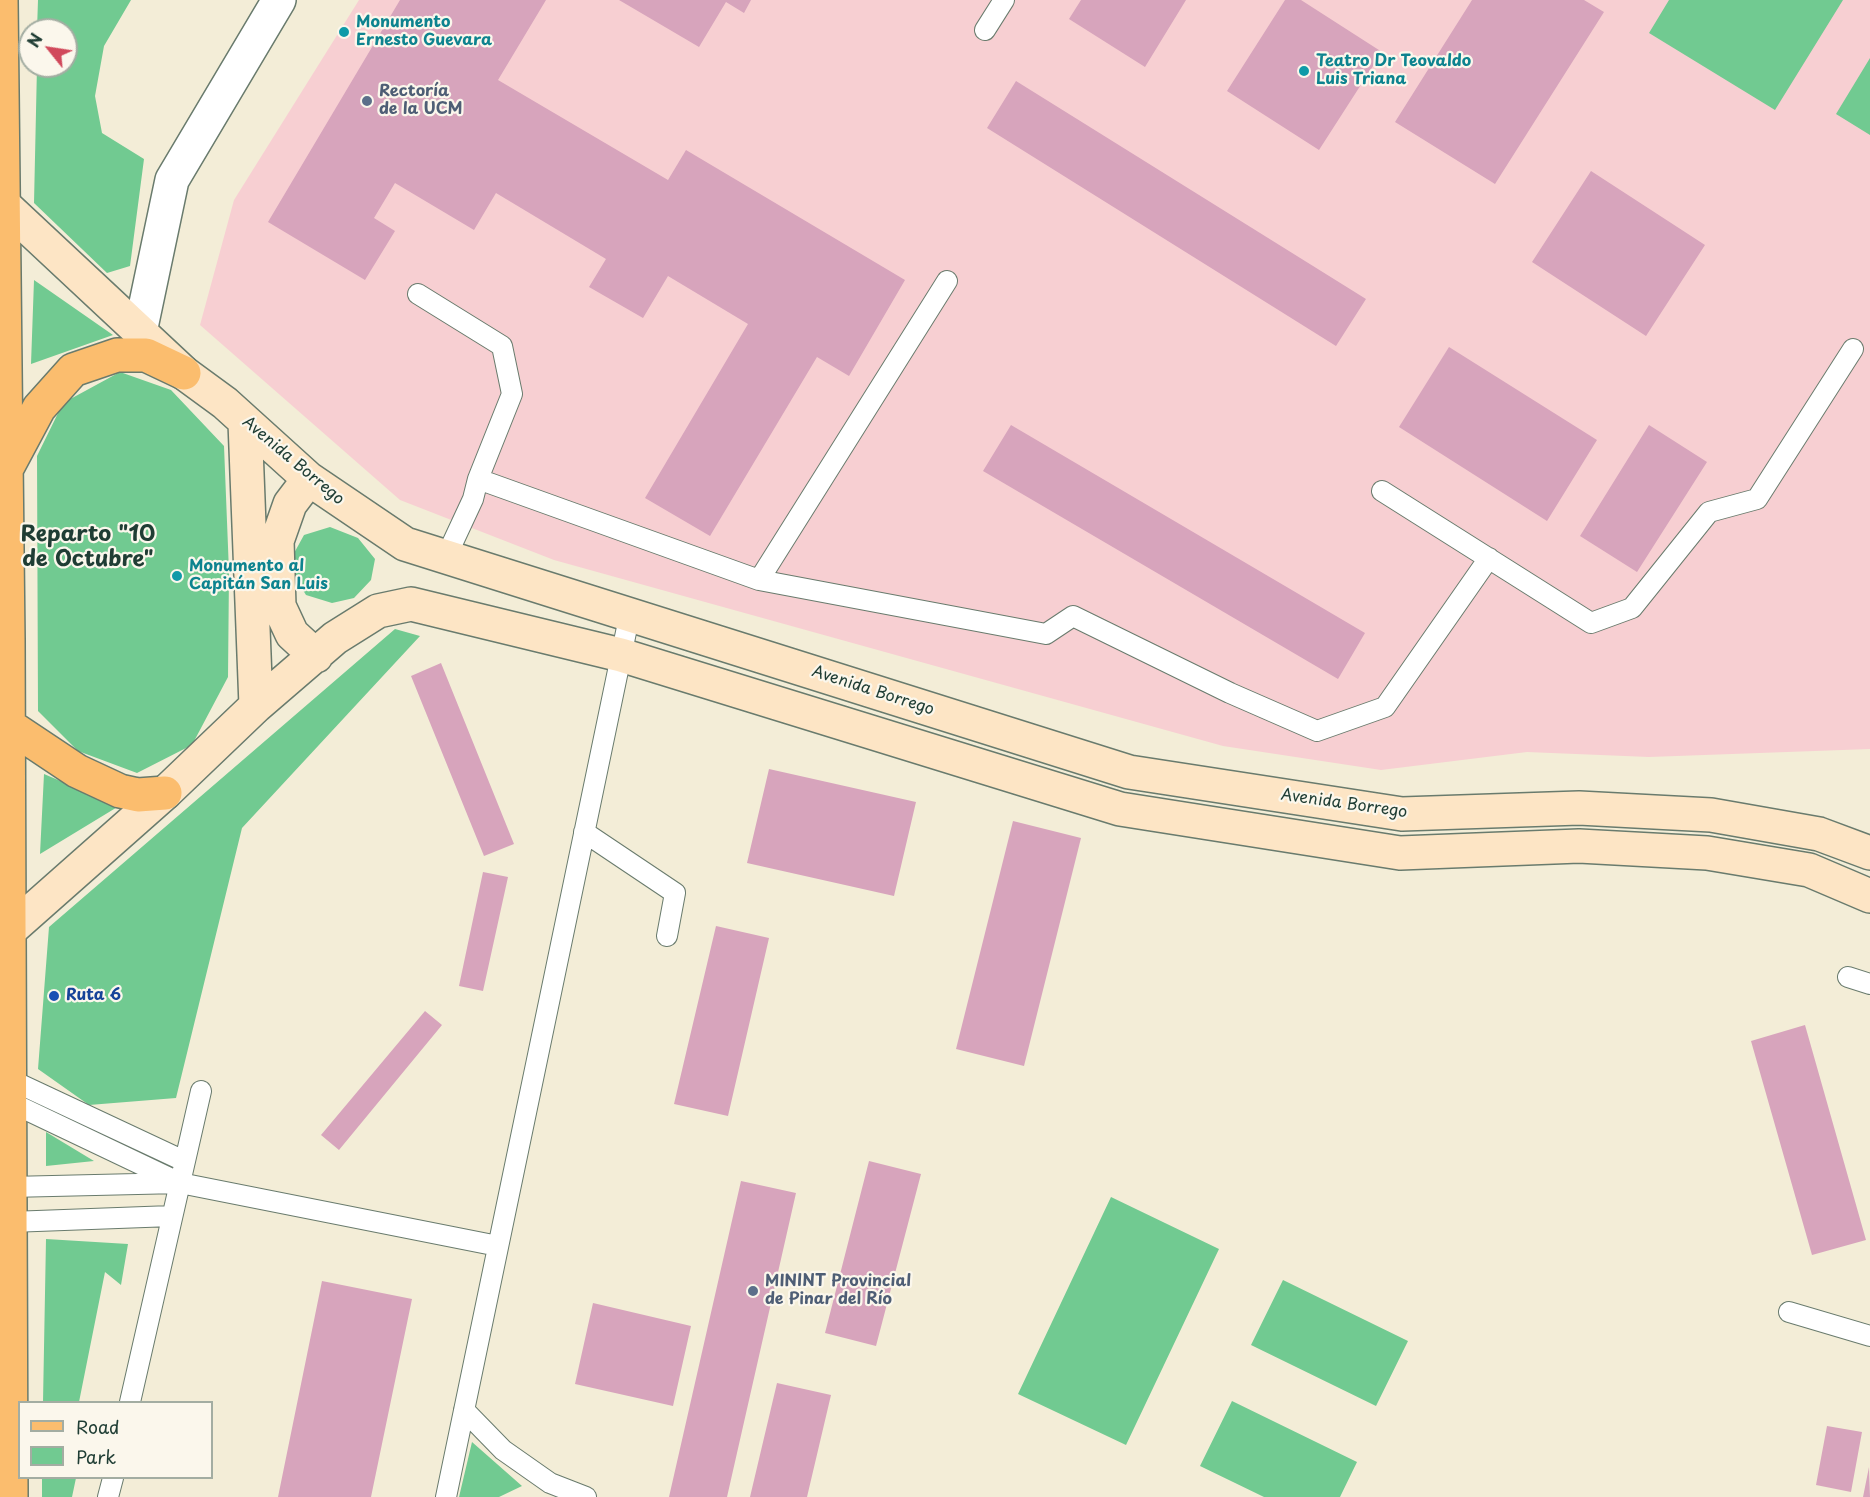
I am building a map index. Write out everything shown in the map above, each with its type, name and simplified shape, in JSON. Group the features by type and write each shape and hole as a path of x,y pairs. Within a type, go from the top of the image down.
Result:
{"main road":[{"path":"1,0 8,639 11,1497"},
{"name":"Avenida Borrego","path":"3,204 184,373 225,403 309,479 330,496 405,544 1129,772 1402,814 1579,808 1711,815 1819,834 1870,853"},
{"path":"6,470 39,408 73,370 117,355 146,355 184,373"},
{"path":"245,422 256,706"},
{"path":"309,479 290,504 277,541 279,606 292,634 316,656"},
{"path":"9,931 165,793 256,706 335,638 378,611 411,604 621,655 1120,809 1400,853 1579,846 1707,853 1809,870 1870,896"},
{"path":"8,725 77,771 120,791 138,795 165,793"}],"street":[{"path":"140,332 172,180 279,0"}],"lane":[{"path":"985,30 1004,0"},
{"path":"759,580 947,281"},
{"path":"418,294 502,346 512,394 478,479 473,499 446,557"},
{"path":"1382,491 1591,623 1632,608 1709,512 1757,499 1853,349"},
{"path":"478,479 759,580 1046,634 1073,616 1230,693 1317,731 1385,707 1489,558"},
{"path":"446,1497 630,614"},
{"path":"584,832 675,893 667,936"},
{"path":"1848,977 1870,984"},
{"path":"9,1091 180,1183"},
{"path":"9,1091 184,1161"},
{"path":"130,1401 201,1091"},
{"path":"10,1187 180,1183 498,1246"},
{"path":"10,1222 172,1216"},
{"path":"1789,1312 1870,1336"},
{"path":"464,1410 503,1450 550,1484 586,1497"},
{"path":"108,1497 112,1479"}],"shaded area":[{"path":"359,0 1870,0 1870,749 1649,757 1527,752 1381,770 1223,746 554,560 400,500 200,325 234,200"}],"green space":[{"path":"38,0 131,0 104,46 95,96 102,133 144,159 130,266 107,273 34,203 37,78 78,78 78,18 37,18"},
{"path":"1669,0 1843,0 1775,110 1649,33"},
{"path":"1870,58 1870,135 1836,114"},
{"path":"34,280 113,335 31,364"},
{"path":"120,372 171,390 224,446 229,572 228,677 192,745 137,773 78,751 38,711 37,456 63,403"},
{"path":"330,527 358,538 375,559 371,580 354,598 332,603 306,595 293,574 293,555 304,535"},
{"path":"395,629 420,636 242,828 176,1098 89,1105 38,1069 49,927"},
{"path":"44,774 119,806 40,854"},
{"path":"46,1132 94,1161 46,1166"},
{"path":"1111,1197 1219,1249 1126,1445 1018,1394"},
{"path":"46,1239 128,1244 121,1285 105,1272 79,1401 43,1401"},
{"path":"1283,1280 1408,1341 1376,1406 1251,1345"},
{"path":"1232,1401 1357,1462 1340,1497 1264,1497 1200,1466"},
{"path":"472,1442 522,1486 499,1497 459,1497"},
{"path":"42,1479 76,1479 72,1497 42,1497"}],"building":[{"path":"400,0 546,0 498,80 668,180 686,150 905,280 849,376 817,357 710,536 645,498 748,324 668,276 643,318 589,287 606,259 496,193 474,230 395,183 374,218 395,231 365,280 268,222"},
{"path":"619,0 751,0 744,13 726,2 699,47"},
{"path":"1081,0 1186,0 1145,67 1069,19"},
{"name":"Teatro Dr Teovaldo Luis Triana","path":"1285,0 1301,0 1382,52 1319,150 1227,91"},
{"path":"1472,0 1584,0 1604,12 1495,184 1395,122"},
{"path":"1016,81 1366,299 1336,346 987,128"},
{"path":"1591,171 1705,245 1646,336 1532,262"},
{"path":"1449,347 1597,440 1547,521 1399,427"},
{"path":"1011,425 1365,633 1338,679 983,471"},
{"path":"1649,425 1707,462 1637,572 1580,536"},
{"path":"441,663 514,844 484,856 411,676"},
{"path":"769,769 916,802 894,896 747,863"},
{"path":"1013,821 1081,838 1024,1066 956,1049"},
{"path":"483,872 508,877 483,991 459,986"},
{"path":"716,926 769,938 728,1116 674,1104"},
{"path":"425,1011 442,1025 339,1150 321,1135"},
{"path":"1805,1025 1866,1240 1812,1255 1751,1041"},
{"path":"869,1161 921,1174 876,1346 825,1333"},
{"path":"741,1181 796,1193 727,1497 669,1497"},
{"path":"322,1281 412,1299 371,1497 278,1497"},
{"path":"593,1303 691,1326 673,1406 575,1384"},
{"path":"777,1383 831,1395 807,1497 750,1497"},
{"path":"1827,1426 1862,1432 1851,1492 1816,1485"},
{"path":"1869,1467 1870,1497 1863,1497"}],"place":[{"name":"Monumento Ernesto Guevara","path":"344,32"},
{"name":"Teatro Dr Teovaldo Luis Triana","path":"1304,71"},
{"name":"Rectoría de la UCM","path":"367,101"},
{"name":"Monumento al Capitán San Luis","path":"177,576"},
{"name":"Ruta 6","path":"54,996"},
{"name":"MININT Provincial de Pinar del Río","path":"753,1291"}],"district":[{"name":"Reparto \"10 de Octubre\"","path":"88,548"}]}
